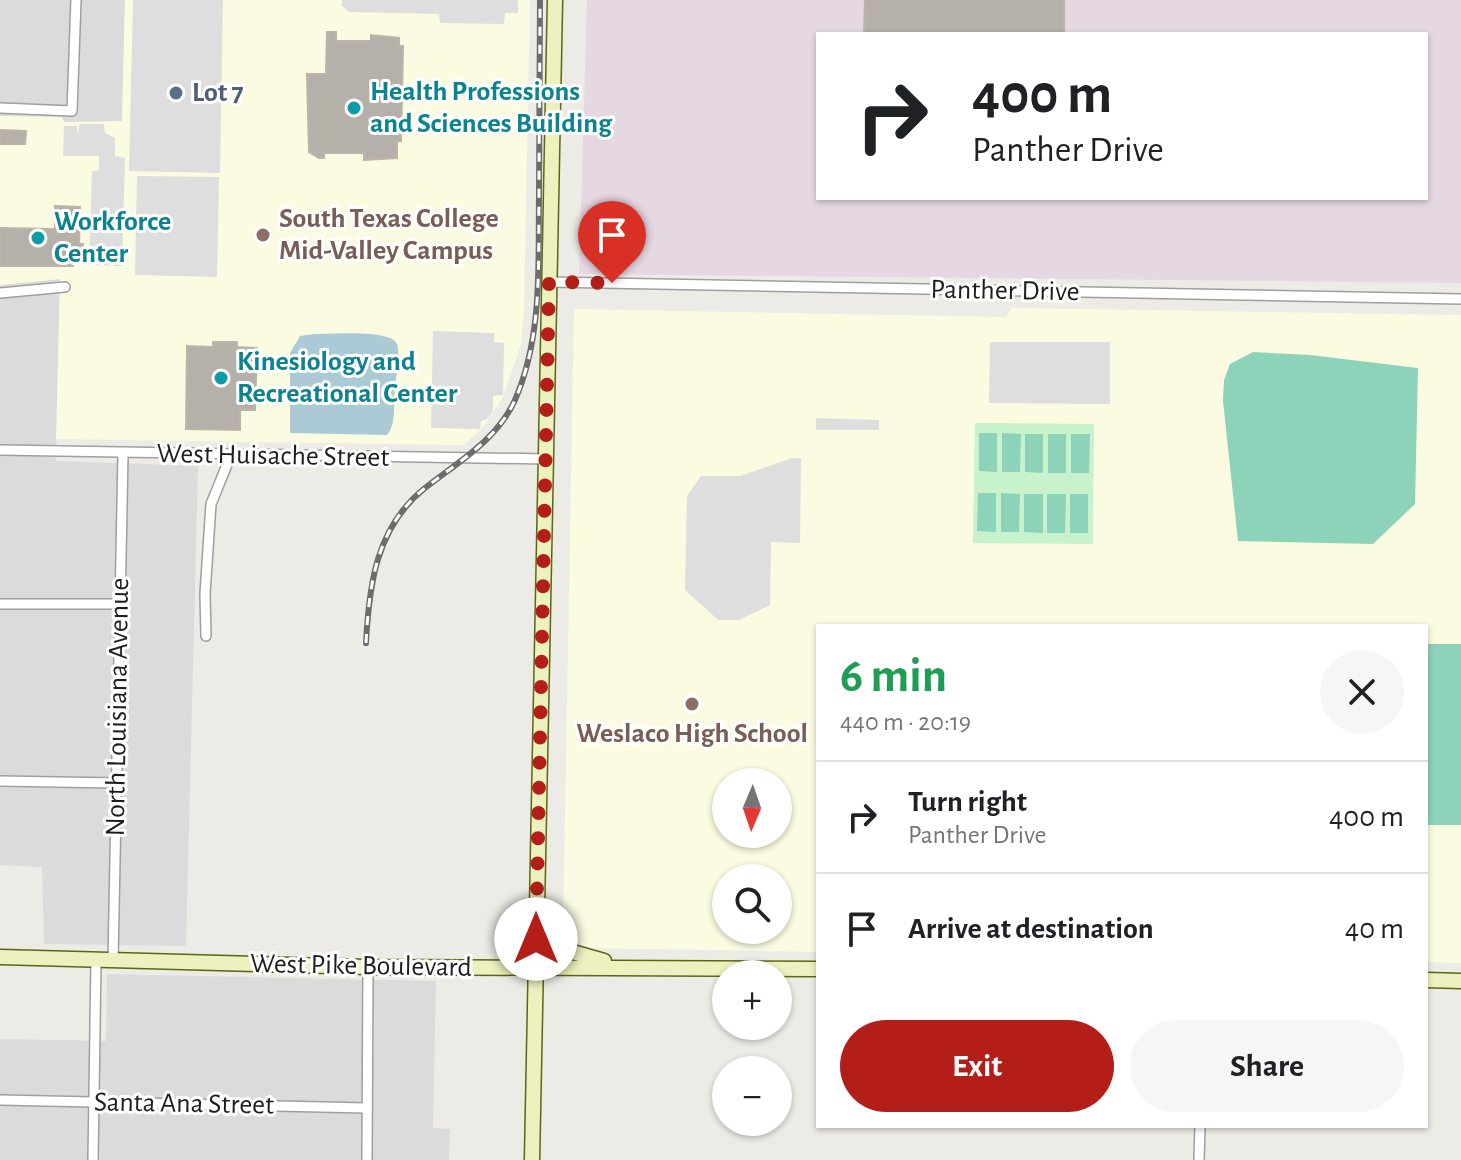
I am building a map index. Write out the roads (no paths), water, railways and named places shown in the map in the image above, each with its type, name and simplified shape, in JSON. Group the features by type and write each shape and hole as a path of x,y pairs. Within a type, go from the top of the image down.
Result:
{"street":[{"path":"0,108 72,111 76,0"},
{"path":"532,1160 555,0"},
{"name":"Panther Drive","path":"549,282 1461,299"},
{"path":"0,293 65,287"},
{"name":"West Huisache Street","path":"0,450 546,459"},
{"name":"North Louisiana Avenue","path":"113,961 123,454"},
{"path":"206,636 205,594 211,504 231,455"},
{"path":"0,604 121,604"},
{"path":"0,781 116,783"},
{"path":"535,910 562,949 624,966"},
{"name":"West Pike Boulevard","path":"0,957 368,967 816,969"},
{"path":"93,1160 96,961"},
{"path":"367,1160 368,967"},
{"path":"1428,980 1461,981"},
{"name":"Santa Ana Street","path":"0,1100 367,1108"},
{"path":"1199,1160 1200,1128"}],"water":[{"path":"372,334 393,339 397,344 393,419 387,435 290,433 290,353 300,336"}],"railway":[{"path":"366,643 378,558 396,521 425,488 476,449 498,427 515,400 524,376 537,299 540,0"}],"place":[{"name":"Lot 7","path":"176,93"},
{"name":"Health Professions and Sciences Building","path":"354,108"},
{"name":"South Texas College Mid-Valley Campus","path":"263,235"},
{"name":"Workforce Center","path":"38,238"},
{"name":"Kinesiology and Recreational Center","path":"221,378"},
{"name":"Weslaco High School","path":"692,704"}]}
